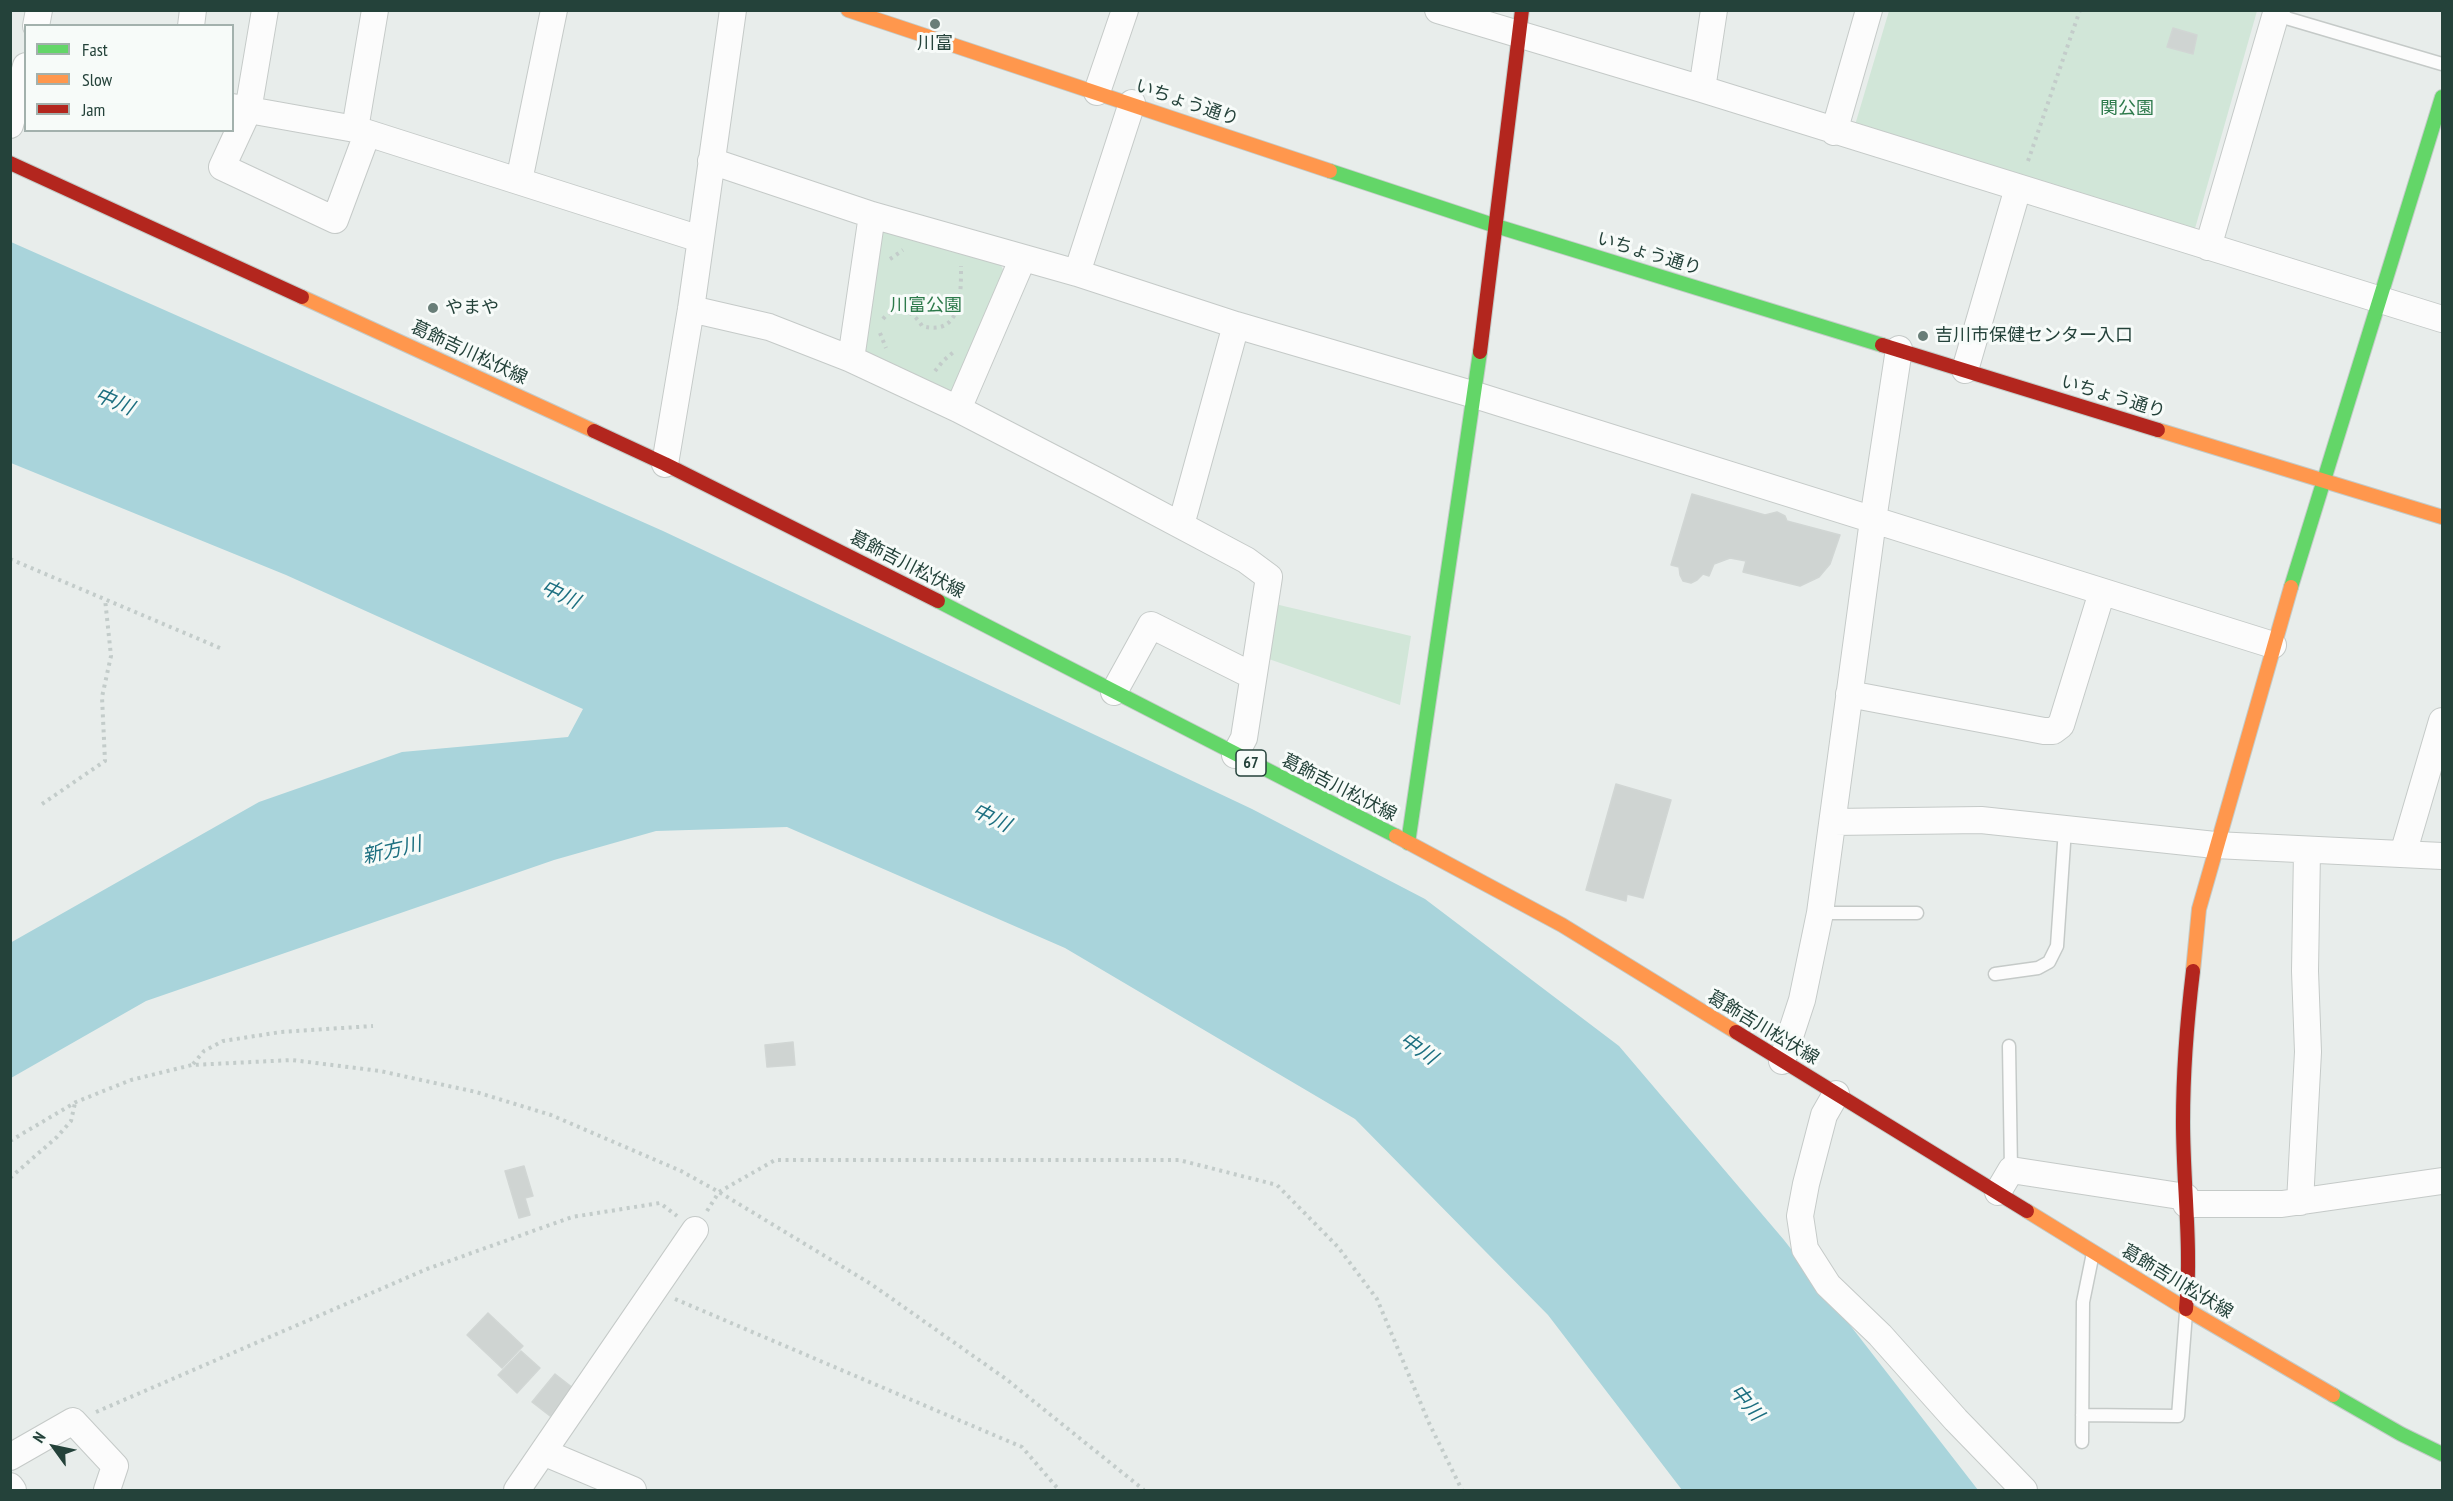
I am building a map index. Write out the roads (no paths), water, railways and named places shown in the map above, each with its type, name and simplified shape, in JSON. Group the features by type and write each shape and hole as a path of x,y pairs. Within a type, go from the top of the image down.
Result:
{"street":[{"path":"234,128 265,10"},
{"path":"233,132 222,166 335,220 361,132 375,10"},
{"path":"519,181 554,10"},
{"path":"665,464 691,309 733,10"},
{"name":"いちょう通り","path":"848,10 902,19 1096,92 1496,226 2442,517"},
{"path":"1096,92 1125,10"},
{"path":"1438,10 1521,22 1702,90 2442,319"},
{"path":"1702,90 1714,10"},
{"path":"1834,132 1869,10"},
{"path":"2208,247 2276,13"},
{"path":"1408,843 1475,395 1521,22"},
{"path":"10,125 24,71"},
{"path":"2186,1309 2189,1276 2183,1122 2191,971 2199,909 2215,845 2273,645 2381,299 2428,162 2442,97"},
{"path":"1077,273 1132,103"},
{"path":"240,109 361,132 700,239"},
{"path":"711,161 872,214 1077,273 1236,324 1475,395 2273,645"},
{"name":"葛飾吉川松伏線","path":"10,163 665,464 1408,843 1562,926 2186,1309 2391,1428 2442,1454"},
{"path":"1965,370 2018,188"},
{"path":"851,359 872,214"},
{"path":"958,409 1023,258"},
{"path":"691,309 784,332 851,359 958,409 1181,525 1246,560 1269,577 1244,738 1235,755"},
{"path":"1181,525 1236,324"},
{"path":"1782,1061 1802,1000 1820,913 1873,520 1899,349"},
{"path":"1850,694 2053,731 2061,725 2102,592"},
{"path":"1114,692 1151,625 1254,676"},
{"path":"2403,854 2442,721"},
{"path":"1834,822 1981,820 2215,845 2442,856"},
{"path":"2300,1202 2308,1052 2305,971 2307,851"},
{"path":"1836,1094 1824,1115 1806,1184 1800,1216 1805,1249 1828,1285 1880,1335 1956,1420 2024,1491"},
{"path":"1998,1192 2011,1170 2186,1201 2282,1204 2442,1181"},
{"path":"517,1491 695,1230"},
{"path":"10,1457 73,1421 115,1466 107,1491"},
{"path":"543,1452 633,1491"},
{"path":"10,1486 14,1491"}],"lane":[{"path":"2276,13 2442,64"},
{"path":"1995,974 2038,968 2049,962 2057,946 2065,829"},
{"path":"1820,913 1917,913"},
{"path":"2009,1046 2011,1170"},
{"path":"2082,1442 2083,1302 2094,1252"},
{"path":"2082,1415 2178,1416 2186,1309"}],"water":[{"path":"11,242 663,531 1252,809 1425,899 1619,1046 1784,1240 1978,1490 1682,1490 1548,1315 1355,1119 1065,948 787,827 656,831 554,860 146,1001 11,1078 10,943 259,802 402,752 568,737 583,709 286,575 11,463"}],"place":[{"name":"川富","path":"935,24"},
{"name":"やまや","path":"433,308"},
{"name":"吉川市保健センター入口","path":"1923,336"}],"park label":[{"name":"関公園","path":"2127,109"},
{"name":"川富公園","path":"926,306"}],"water label":[{"name":"中川","path":"114,402"},
{"name":"中川","path":"560,595"},
{"name":"中川","path":"991,818"},
{"name":"新方川","path":"392,851"},
{"name":"中川","path":"1418,1049"},
{"name":"中川","path":"1746,1403"}]}
